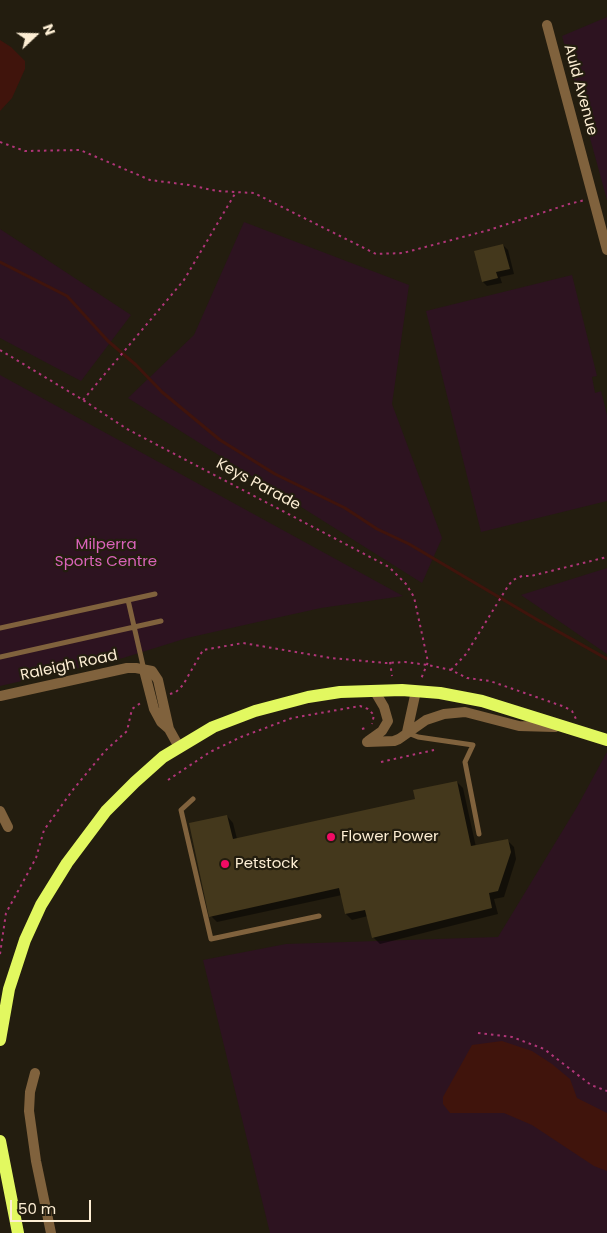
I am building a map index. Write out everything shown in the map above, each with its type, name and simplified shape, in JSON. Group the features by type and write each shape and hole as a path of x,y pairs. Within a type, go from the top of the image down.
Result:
{"main road":[{"path":"0,1040 6,1002 16,966 30,928 54,882 114,801 154,764 212,727 291,701 324,694 374,690 416,690 482,701 574,725 601,738"},
{"path":"0,1141 18,1233"}],"street":[{"name":"Auld Avenue","path":"547,25 607,250"},
{"name":"Raleigh Road","path":"0,696 127,668 144,670"},
{"path":"144,670 152,671 158,680 169,729 179,747"},
{"path":"374,690 384,707 388,721 382,731 367,742 394,741 400,739 407,732 426,720 444,714 465,712 519,726 574,725"},
{"path":"407,732 416,690"},
{"path":"0,811 8,827"},
{"path":"35,1073 30,1092 29,1111 36,1161 51,1233"}],"lane":[{"path":"0,628 155,594"},
{"path":"128,600 144,670"},
{"path":"0,657 161,621"},
{"path":"407,732 418,737 473,745 465,762 479,834"},
{"path":"193,799 181,810 211,939 319,916"}],"path":[{"path":"0,142 25,151 80,150 150,180 217,191 254,194 376,254 403,252 489,230 593,198"},
{"path":"83,400 184,280 236,192"},
{"name":"Keys Parade","path":"0,350 127,428 389,568 406,584 414,597 428,665"},
{"path":"451,670 466,654 513,580 522,576 531,576 607,557"},
{"path":"167,695 176,692 183,685 201,651 206,648 234,644 252,644 331,658 405,662 451,670 467,678 490,681 566,707 572,711 574,725"},
{"path":"390,662 392,676"},
{"path":"416,690 428,665"},
{"path":"0,954 6,914 36,858 44,830 72,791 105,751 127,731 132,710 146,700"},
{"path":"168,780 210,752 241,737 292,718 360,706 368,709 374,715 371,726 362,729"},
{"path":"381,762 434,750"},
{"path":"478,1033 512,1037 544,1049 591,1085 607,1090"}],"green space":[{"path":"607,17 607,200 562,36"},
{"path":"244,222 409,285 392,404 442,538 422,583 128,398 194,335"},
{"path":"0,229 131,315 81,381 0,338"},
{"path":"572,275 597,376 592,377 595,393 601,391 607,415 607,501 481,532 426,311"},
{"name":"Milperra Sports Centre","path":"0,375 403,596 321,608 271,619 187,638 123,658 0,686"},
{"path":"607,568 607,654 521,595"},
{"path":"607,752 607,1233 270,1233 203,960 286,944 498,937 577,807"}],"shaded area":[{"path":"0,40 11,47 25,61 25,69 12,98 0,111"},
{"path":"502,1041 532,1051 552,1064 570,1079 577,1098 607,1113 607,1171 594,1166 532,1125 504,1113 450,1113 443,1104 443,1097 472,1045"}],"building":[{"path":"503,244 510,269 496,272 498,278 482,282 474,251"},
{"path":"457,781 471,846 508,839 511,852 498,891 489,893 492,908 372,938 365,910 345,914 339,888 209,917 189,823 227,815 233,839 415,799 413,790"}],"waterway":[{"path":"0,262 67,296 108,341 136,365 162,392 220,440 275,474 345,508 377,529 409,544 607,659"}],"place":[{"name":"Flower Power","path":"331,837"},
{"name":"Petstock","path":"225,864"}]}
